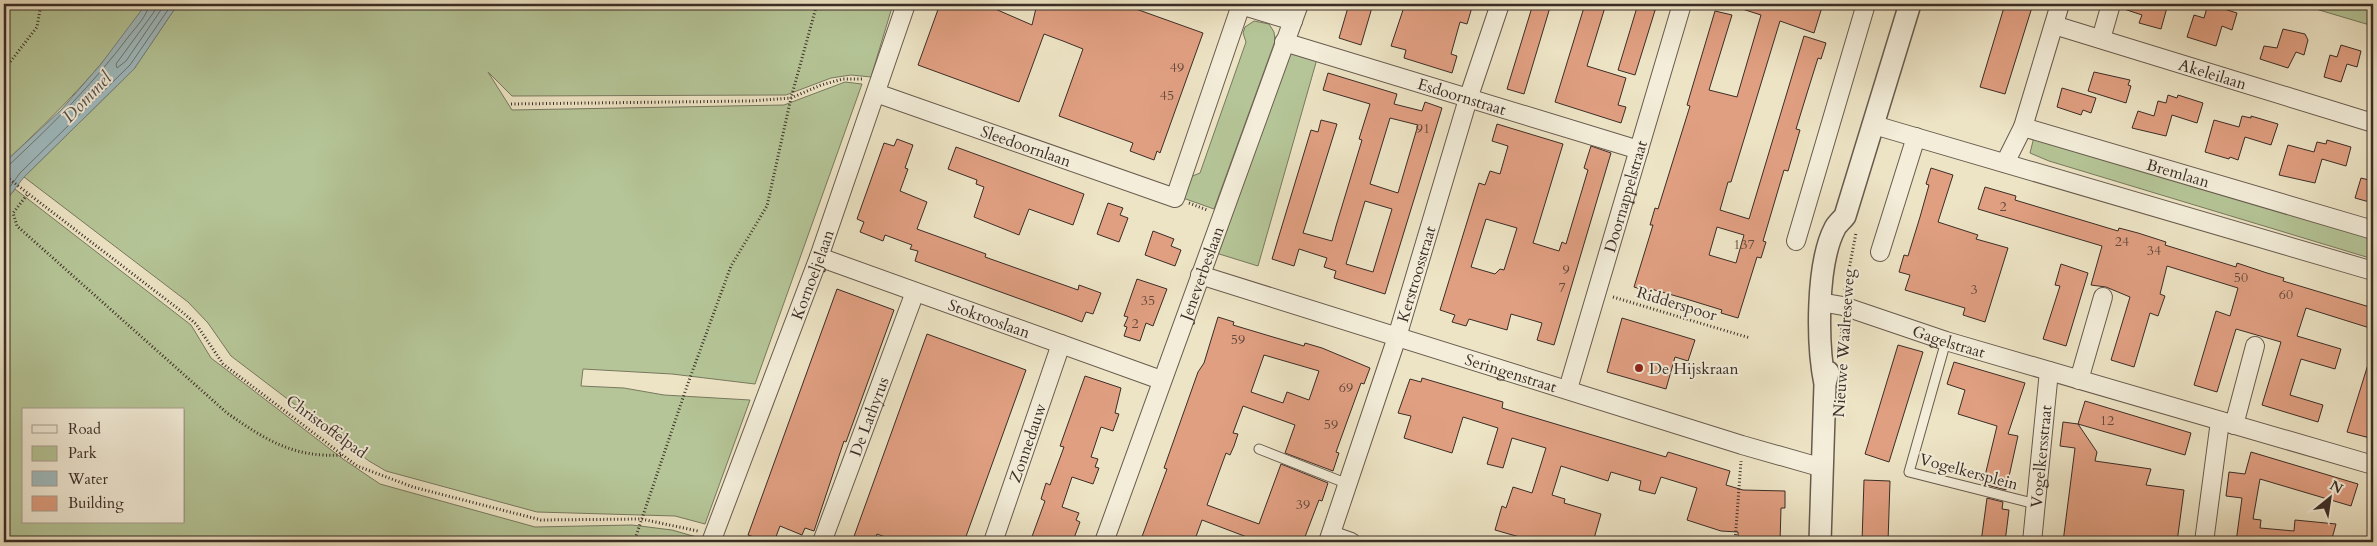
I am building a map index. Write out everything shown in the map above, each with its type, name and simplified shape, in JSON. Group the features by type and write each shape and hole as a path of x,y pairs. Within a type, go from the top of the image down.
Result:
{"street":[{"name":"Kornoeljelaan","path":"707,539 819,257 906,4"},
{"name":"Jeneverbeslaan","path":"1104,542 1161,380 1299,4"},
{"name":"Kerstroosstraat","path":"1329,539 1397,337 1468,98 1500,4"},
{"name":"Doornappelstraat","path":"1568,389 1682,4"},
{"path":"1796,241 1866,4"},
{"name":"Nieuwe Waalreseweg","path":"1820,542 1825,384 1820,356 1832,304 1827,254 1835,228 1851,221 1874,125 1910,4"},
{"path":"2005,163 2023,127 2060,4"},
{"path":"2101,39 2111,4"},
{"path":"1175,198 1239,5 1293,21"},
{"name":"Akeleilaan","path":"2054,25 2373,123"},
{"name":"Esdoornstraat","path":"1284,42 1639,150"},
{"name":"Sleedoornlaan","path":"877,89 1175,198"},
{"path":"1874,125 2373,271"},
{"name":"Bremlaan","path":"2023,127 2373,230"},
{"path":"1880,252 1916,138"},
{"name":"Stokrooslaan","path":"819,257 1161,380"},
{"name":"Seringenstraat","path":"1200,274 1568,389 1742,446 1823,468"},
{"name":"De Lathyrus","path":"822,542 915,292"},
{"path":"2079,380 2103,297"},
{"name":"Gagelstraat","path":"1832,304 1946,341 2373,465"},
{"name":"Zonnedauw","path":"993,542 1061,344"},
{"path":"2204,542 2227,423 2255,346"},
{"name":"Vogelkersstraat","path":"2032,542 2049,371"},
{"path":"1329,539 1351,542"}],"lane":[{"name":"Vogelkersplein","path":"1946,341 1909,472 2036,504"},
{"path":"1259,449 1348,484"}],"path":[{"path":"4,70 37,27 41,4"},
{"path":"634,542 731,266 767,206 791,98 817,4"},
{"path":"512,104 750,101 791,98 820,85 843,78 858,78 877,89"},
{"name":"Christoffelpad","path":"4,176 181,311 196,324 223,364 357,466 412,487 541,520 641,519 699,531 707,539"},
{"path":"27,195 14,213 17,226 227,413 264,439 293,452 328,456 342,455"},
{"path":"1175,198 1222,215"},
{"name":"Nieuwe Waalreseweg","path":"1841,350 1832,304 1850,258 1851,221"},
{"name":"Ridderspoor","path":"1598,292 1750,338"},
{"path":"1735,542 1742,446"}],"green space":[{"path":"4,4 146,4 98,67 62,106 5,162"},
{"path":"178,4 893,4 871,77 851,75 831,78 786,95 512,96 488,72 512,110 784,105 845,82 862,84 755,384 672,374 583,369 581,386 624,388 664,395 750,400 705,524 675,516 537,512 386,471 369,461 231,356 208,323 188,302 24,177 134,69"},
{"path":"2299,4 2371,4 2373,5 2373,26"},
{"path":"1254,21 1269,24 1274,32 1275,41 1214,209 1183,198 1190,177 1200,173 1246,42 1243,33 1245,27"},
{"path":"1290,51 1317,59 1258,266 1216,253"},
{"path":"2034,137 2373,238 2373,259 2049,161 2030,153"},
{"path":"15,189 191,325 211,358 343,459 380,484 535,527 632,525 672,530 700,538 699,542 4,542 4,203"}],"water":[{"name":"Dommel","path":"146,4 178,4 134,69 24,177 4,203 4,163 61,110 101,64"}],"building":[{"path":"940,4 995,4 993,8 1032,25 1037,4 1122,4 1203,33 1160,153 1157,151 1154,160 1130,151 1133,143 1059,116 1083,49 1044,34 1019,102 918,65"},
{"path":"1349,4 1373,4 1361,45 1339,38"},
{"path":"1405,4 1473,4 1467,24 1460,22 1451,54 1457,56 1452,73 1404,58 1406,50 1391,46"},
{"path":"1533,4 1551,4 1524,94 1507,89"},
{"path":"1585,4 1606,4 1587,66 1626,78 1618,105 1626,107 1621,123 1555,102"},
{"path":"1638,4 1657,4 1635,75 1618,70"},
{"path":"1736,4 1823,4 1814,33 1780,21 1731,182 1728,182 1720,210 1749,219 1804,36 1826,43 1821,59 1818,58 1796,129 1800,130 1788,171 1784,170 1763,241 1766,242 1761,258 1757,257 1738,318 1721,313 1722,310 1683,298 1651,289 1650,292 1634,287 1653,225 1650,225 1655,208 1658,209 1690,106 1687,105 1715,11 1732,15 1709,90 1737,97 1761,15 1736,7","holes":["1717,227 1744,235 1736,263 1709,255"]},
{"path":"2005,4 2033,4 2005,94 1980,87"},
{"path":"2121,4 2168,4 2161,29 2139,23 2142,15 2121,8"},
{"path":"2208,4 2237,13 2232,30 2222,26 2216,46 2187,37 2194,15 2204,18"},
{"path":"2283,29 2305,34 2308,40 2304,55 2296,52 2288,68 2260,59 2264,46 2277,48"},
{"path":"2341,45 2361,51 2357,67 2347,64 2341,82 2324,77 2330,55 2337,57"},
{"path":"2094,72 2130,80 2128,85 2131,86 2126,103 2088,91"},
{"path":"1328,73 1397,94 1394,104 1422,111 1425,102 1442,108 1385,294 1334,278 1336,271 1324,267 1327,258 1299,249 1294,266 1272,259 1311,130 1318,132 1321,120 1337,124 1303,233 1332,241 1362,140 1359,139 1370,104 1323,90","holes":["1390,118 1418,125 1398,193 1370,184","1365,201 1392,209 1373,272 1346,264"]},
{"path":"2062,88 2096,98 2091,113 2083,110 2081,115 2057,107"},
{"path":"2168,95 2177,98 2178,95 2203,103 2197,123 2172,115 2166,136 2132,128 2138,111 2154,116 2158,101 2166,103"},
{"path":"2242,116 2251,118 2251,116 2278,124 2271,145 2245,137 2238,160 2205,152 2214,120 2239,127"},
{"path":"1497,124 1563,144 1533,243 1559,251 1562,242 1566,244 1588,170 1584,168 1591,146 1611,153 1554,345 1537,340 1542,323 1511,314 1507,330 1469,319 1466,326 1452,322 1455,315 1440,310 1479,183 1485,185 1490,171 1500,174 1508,146 1492,141","holes":["1486,219 1517,228 1504,270 1500,269 1495,274 1471,267"]},
{"path":"897,139 913,145 905,168 908,169 900,191 927,202 917,229 986,254 985,257 1078,290 1079,285 1101,293 1093,314 1086,312 1082,322 915,261 918,251 910,249 912,245 885,235 883,241 860,232 864,222 857,219 884,143 894,146"},
{"path":"2327,140 2351,147 2346,166 2322,159 2315,183 2279,175 2288,145 2314,152 2317,142 2326,144"},
{"path":"956,147 1084,194 1073,225 1029,209 1019,235 974,217 984,187 976,184 977,180 948,169"},
{"path":"1931,168 1953,175 1938,222 1978,235 1976,239 2008,248 1985,322 1963,315 1965,308 1905,290 1910,275 1899,272 1904,255 1908,256 1920,217 1929,185 1926,184"},
{"path":"2361,178 2373,181 2373,203 2355,198"},
{"path":"1985,187 2016,196 2015,200 2118,231 2119,228 2138,233 2166,242 2165,245 2236,267 2237,263 2284,278 2283,281 2373,308 2373,329 2306,308 2297,336 2341,349 2335,369 2301,359 2290,395 2323,405 2318,422 2262,405 2281,342 2236,329 2217,392 2194,385 2216,311 2230,316 2238,288 2167,266 2160,294 2165,296 2158,316 2150,313 2134,367 2111,360 2130,297 2106,287 2091,285 2102,246 1978,209"},
{"path":"1108,203 1123,208 1120,215 1128,218 1119,242 1097,234"},
{"path":"1153,231 1174,239 1171,246 1181,250 1175,266 1145,255"},
{"path":"2061,264 2088,273 2066,346 2043,339 2060,286 2055,285"},
{"path":"1137,279 1167,289 1153,326 1146,323 1140,341 1124,336 1127,327 1124,326 1128,317 1124,316"},
{"path":"837,289 894,310 846,442 844,441 814,531 805,528 802,535 780,526 774,542 768,542 748,535"},
{"path":"1218,317 1234,322 1233,325 1273,337 1304,346 1305,343 1322,348 1370,368 1364,384 1361,383 1336,452 1339,453 1333,471 1285,453 1295,425 1243,406 1233,433 1238,434 1234,446 1230,455 1226,453 1207,505 1259,524 1281,464 1328,483 1322,501 1319,500 1303,542 1260,542 1202,520 1194,542 1140,542 1167,469 1164,468 1198,372 1204,363","holes":["1264,355 1319,371 1309,400 1287,392 1283,403 1251,392"]},
{"path":"1622,318 1695,340 1688,361 1675,357 1666,389 1607,372"},
{"path":"927,334 1026,370 964,542 899,542 877,534 874,542 852,542"},
{"path":"1898,345 1923,352 1889,462 1865,454"},
{"path":"2370,358 2373,358 2373,428 2370,438 2347,432"},
{"path":"1954,362 2025,383 2008,434 2018,436 2006,490 1983,484 1997,426 1958,414 1965,390 1947,384"},
{"path":"1085,376 1121,388 1115,413 1119,414 1113,431 1101,427 1091,457 1098,459 1095,467 1099,468 1093,484 1072,477 1062,507 1079,513 1076,520 1080,522 1074,538 1070,537 1068,542 1050,537 1049,542 1030,542 1045,501 1041,499 1046,483 1050,485 1064,447 1060,446"},
{"path":"1422,378 1503,402 1502,408 1666,457 1668,452 1730,471 1726,485 1743,490 1785,491 1785,508 1781,508 1780,542 1738,542 1738,532 1721,531 1687,520 1697,488 1661,477 1655,494 1639,490 1641,481 1611,472 1608,481 1561,466 1552,495 1565,499 1564,503 1601,514 1593,542 1537,542 1495,530 1502,506 1506,508 1513,487 1532,493 1546,448 1512,438 1503,468 1487,464 1498,428 1463,417 1452,453 1404,438 1411,416 1398,413 1410,379 1421,382"},
{"path":"2085,401 2191,433 2185,455 2078,424"},
{"path":"2063,422 2078,424 2097,452 2095,461 2151,469 2146,485 2184,490 2177,542 2063,542 2075,448 2060,446"},
{"path":"2251,452 2358,484 2351,506 2260,479 2253,519 2261,520 2260,528 2294,531 2295,520 2336,524 2331,542 2236,542 2242,498 2226,496 2229,472 2245,474"},
{"path":"1864,480 1890,481 1888,542 1862,542"},
{"path":"1987,498 2003,502 2002,509 2009,510 2005,542 1981,542"}],"place":[{"name":"De Hijskraan","path":"1639,368"}]}
